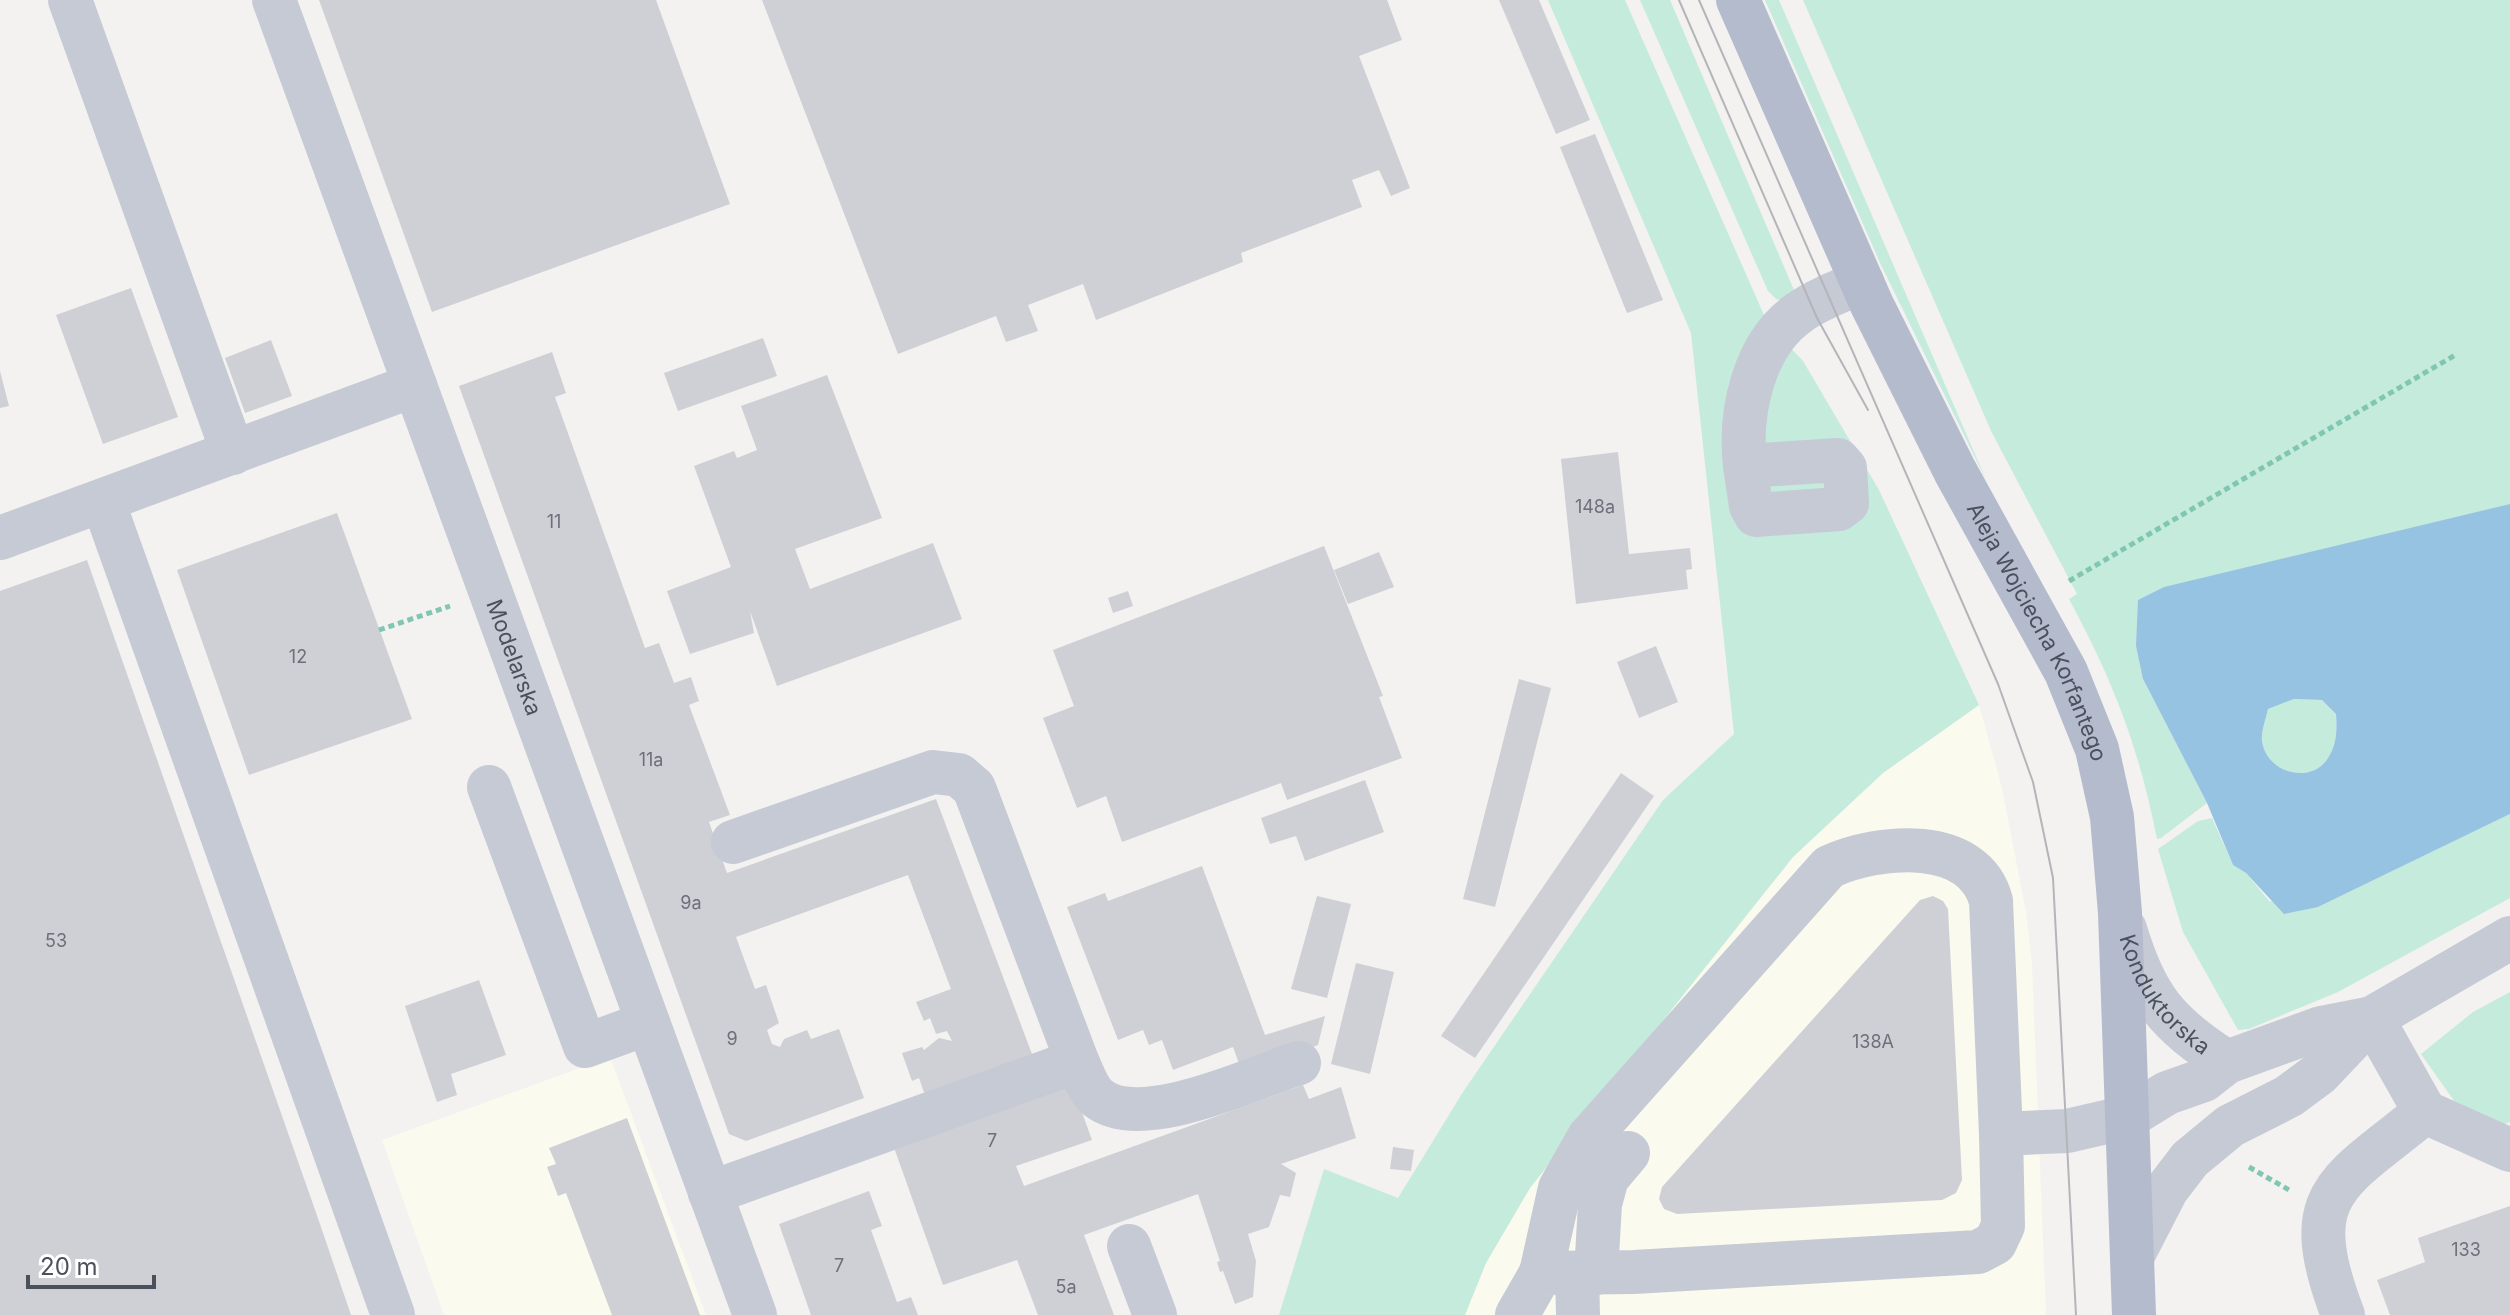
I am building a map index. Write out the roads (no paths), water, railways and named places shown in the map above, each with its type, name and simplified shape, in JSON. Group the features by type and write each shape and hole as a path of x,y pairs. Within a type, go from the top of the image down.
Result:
{"main road":[{"name":"Aleja Wojciecha Korfantego","path":"1738,0 1862,282 1955,471 2066,672 2097,749 2112,817 2120,913 2134,1315"}],"street":[{"path":"70,0 233,453"},
{"name":"Modelarska","path":"274,0 755,1315"},
{"path":"1745,466 1748,395 1770,343 1796,314 1862,282"},
{"path":"0,538 415,385"},
{"path":"103,501 393,1315"},
{"path":"733,842 933,772 947,772 967,780 974,788 1077,1061 1091,1092 1101,1101 1131,1110 1164,1108 1299,1063"},
{"path":"489,787 585,1046 648,1023"},
{"path":"1517,1315 1573,1284 1978,1252 1995,1243 2003,1226 1991,901 1986,882 1972,866 1947,855 1914,852 1852,856 1829,867 1589,1137 1560,1188 1573,1284"},
{"name":"Konduktorska","path":"2120,913 2138,975 2167,1015 2191,1039 2227,1062"},
{"name":"Konduktorska","path":"2134,1253 2167,1189 2182,1169 2230,1126 2289,1096 2320,1073 2372,1018 2510,938"},
{"path":"2372,1018 2425,1112 2510,1150"},
{"name":"Konduktorska","path":"2128,1117 2167,1093 2204,1080 2227,1062 2321,1028 2372,1018"},
{"path":"710,1193 1077,1061"},
{"path":"2343,1315 2325,1264 2324,1211 2341,1179 2425,1112"},
{"path":"2001,1134 2067,1131 2128,1117 2230,1126"},
{"path":"1573,1284 1607,1178 1628,1153"},
{"path":"1129,1246 1155,1315"}],"water":[{"path":"2510,504 2510,814 2318,907 2284,914 2246,873 2233,865 2207,803 2143,679 2136,646 2138,600 2164,587","holes":["2294,699 2322,700 2336,714 2336,737 2328,758 2311,772 2300,773 2290,772 2271,761 2262,741 2268,709"]}],"tram line":[{"path":"1679,0 1817,318 1868,410"},
{"path":"1699,0 1998,684 2033,782 2053,878 2076,1315"}]}
